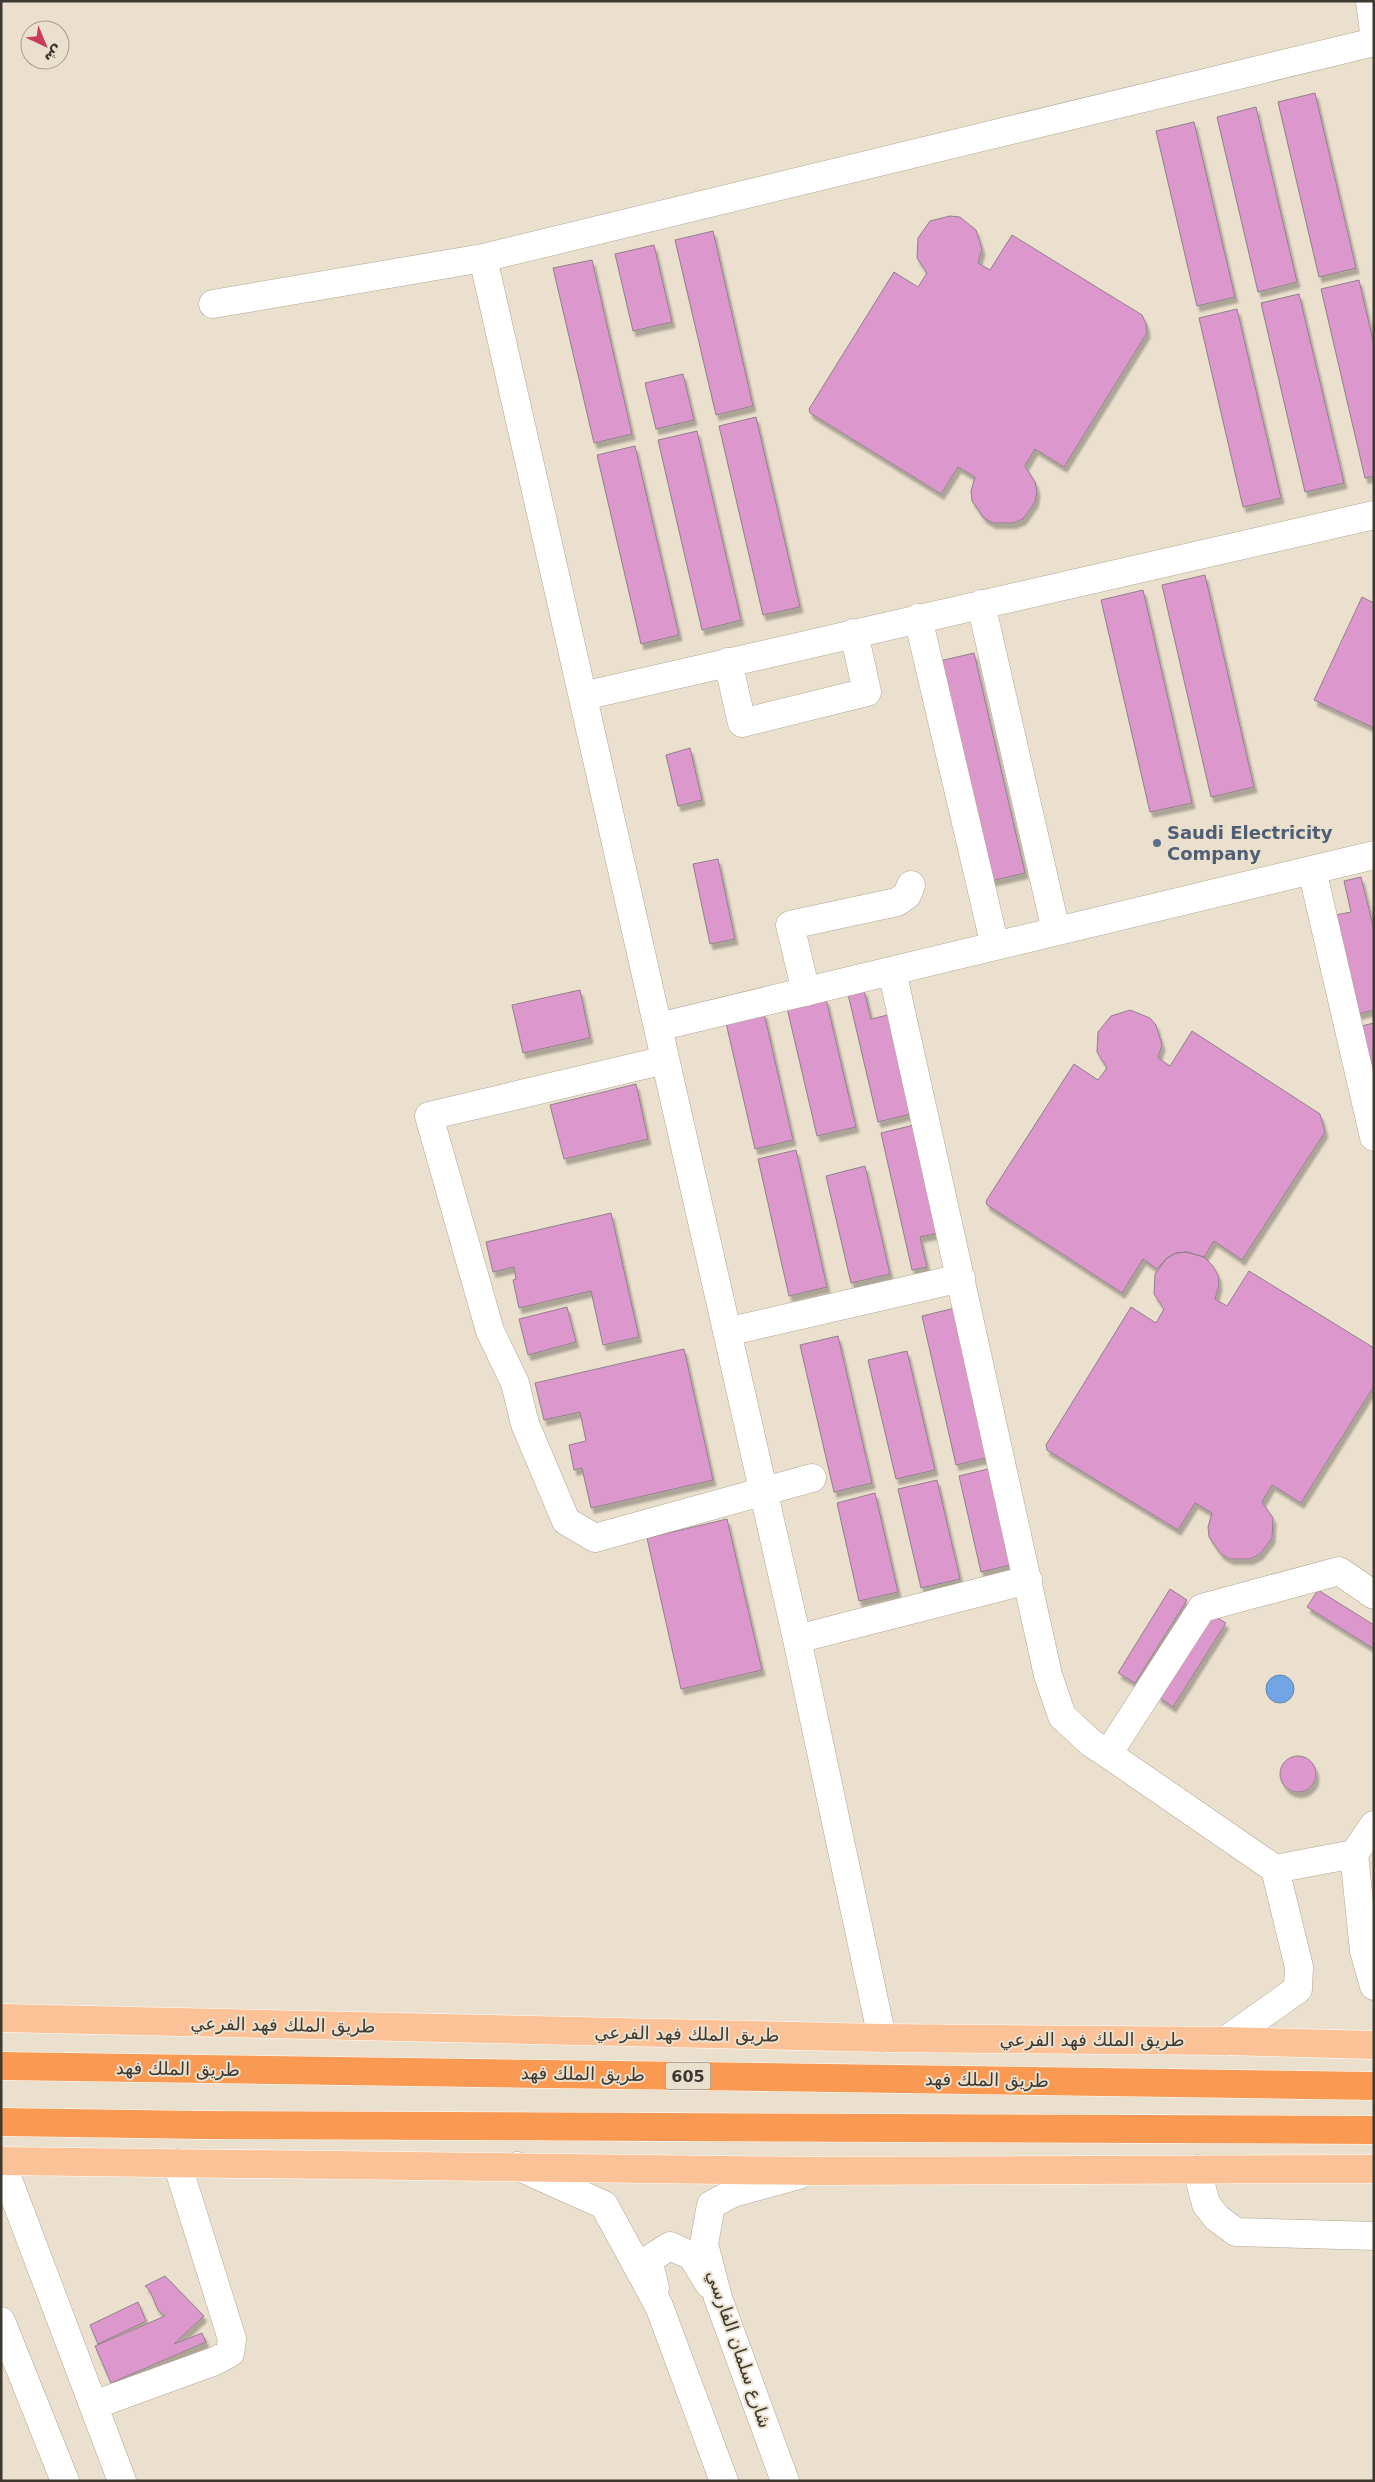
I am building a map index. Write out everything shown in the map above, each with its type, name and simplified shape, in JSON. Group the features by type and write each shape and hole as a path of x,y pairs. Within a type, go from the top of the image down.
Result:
{"highway":[{"name":"طريق الملك فهد","path":"1,2066 1374,2086"},
{"path":"1,2122 202,2126 1374,2130"}],"main road":[{"name":"طريق الملك فهد الفرعي","path":"1,2018 882,2038 1225,2041 1374,2045"},
{"path":"1,2161 813,2171 1374,2169"}],"street":[{"path":"1370,1 1374,32"},
{"path":"213,304 483,258 1374,42"},
{"path":"483,258 797,1639 882,2038"},
{"path":"583,696 1374,515"},
{"path":"981,604 1056,932"},
{"path":"918,618 995,946"},
{"path":"728,662 742,723 867,692 854,633"},
{"path":"658,1027 1374,855"},
{"path":"1312,870 1374,1137"},
{"path":"806,992 790,925 897,902 907,895 911,885"},
{"path":"892,971 1048,1675 1062,1716 1091,1743 1275,1869 1299,1967 1298,1989 1225,2041"},
{"path":"665,1060 429,1116 490,1331 515,1383 524,1424 566,1521 595,1538 812,1478"},
{"path":"727,1332 961,1278"},
{"path":"1108,1754 1202,1608 1339,1571 1374,1595"},
{"path":"797,1639 1028,1580"},
{"path":"1374,1825 1354,1854 1364,1951 1374,1986"},
{"path":"1275,1869 1354,1854"},
{"path":"1,2161 122,2481"},
{"path":"94,2405 215,2361 230,2353 232,2339 176,2163"},
{"path":"516,2166 604,2205 659,2306"},
{"path":"1197,2169 1206,2204 1217,2218 1236,2232 1374,2236"},
{"name":"شارع سلمان الفارسي","path":"785,2481 718,2298 704,2244 711,2205 733,2193 813,2171"},
{"path":"718,2298 692,2256 670,2246 648,2260 659,2306 724,2481"},
{"path":"1,2321 65,2481"}],"water":[{"path":"1280,1675 1290,1679 1294,1689 1290,1699 1280,1703 1270,1699 1266,1689 1270,1679"}],"building":[{"path":"1315,93 1356,268 1319,277 1278,102"},
{"path":"1256,107 1297,282 1258,292 1217,117"},
{"path":"1194,122 1235,297 1197,306 1156,131"},
{"path":"950,216 960,217 976,230 982,249 978,263 990,270 1012,235 1142,315 1146,324 1147,333 1064,467 1035,449 1025,466 1035,482 1037,492 1035,502 1023,519 1013,523 993,523 984,518 972,501 971,491 975,477 958,467 941,494 810,413 809,409 894,272 918,287 927,273 917,258 918,238 930,221"},
{"path":"713,231 753,406 716,415 675,240"},
{"path":"654,245 672,322 633,331 615,254"},
{"path":"592,260 632,434 594,443 553,268"},
{"path":"1359,280 1374,345 1374,476 1365,478 1321,289"},
{"path":"1299,294 1344,483 1305,492 1261,303"},
{"path":"1237,309 1281,498 1243,507 1199,318"},
{"path":"683,374 694,420 656,429 645,383"},
{"path":"756,417 800,607 763,615 719,426"},
{"path":"697,431 741,620 702,630 658,440"},
{"path":"635,446 679,635 641,644 597,455"},
{"path":"1205,575 1254,787 1211,797 1162,585"},
{"path":"1143,590 1192,803 1150,812 1101,600"},
{"path":"1362,597 1374,603 1374,728 1314,700"},
{"path":"974,653 1025,873 982,883 931,663"},
{"path":"690,748 702,800 678,806 666,755"},
{"path":"718,859 735,939 710,944 693,864"},
{"path":"1361,877 1374,930 1374,1010 1354,1015 1331,916 1351,912 1344,881"},
{"path":"580,990 590,1038 523,1053 512,1005"},
{"path":"864,990 871,1019 892,1014 915,1113 878,1122 848,994"},
{"path":"826,999 856,1127 817,1136 787,1008"},
{"path":"1130,1010 1150,1018 1156,1025 1162,1045 1158,1058 1170,1066 1192,1031 1320,1114 1325,1132 1242,1260 1214,1241 1204,1257 1187,1252 1176,1253 1167,1258 1157,1269 1143,1259 1122,1293 987,1205 986,1201 1074,1064 1098,1080 1107,1068 1097,1052 1098,1032 1111,1016"},
{"path":"764,1013 793,1140 755,1149 726,1023"},
{"path":"1374,1023 1374,1097 1357,1027"},
{"path":"636,1084 648,1139 564,1159 550,1105"},
{"path":"918,1124 943,1232 920,1237 927,1267 912,1270 881,1133"},
{"path":"796,1150 827,1287 789,1296 758,1159"},
{"path":"865,1166 890,1274 851,1283 826,1176"},
{"path":"611,1213 639,1337 603,1345 591,1291 519,1308 513,1280 516,1279 514,1267 493,1272 486,1242"},
{"path":"1187,1252 1204,1257 1213,1266 1218,1275 1219,1285 1215,1299 1227,1306 1249,1271 1374,1348 1374,1386 1301,1503 1272,1485 1262,1502 1273,1518 1272,1538 1260,1554 1250,1559 1230,1559 1221,1554 1209,1537 1208,1527 1212,1513 1195,1503 1178,1530 1047,1450 1046,1445 1131,1307 1156,1323 1164,1309 1154,1294 1155,1274 1167,1258 1176,1253"},
{"path":"567,1307 576,1342 528,1355 519,1319"},
{"path":"959,1307 994,1456 956,1465 922,1316"},
{"path":"838,1336 872,1483 834,1492 800,1345"},
{"path":"684,1349 713,1480 591,1508 582,1468 574,1470 569,1445 586,1441 580,1412 544,1420 535,1383"},
{"path":"907,1351 935,1470 896,1479 868,1360"},
{"path":"996,1467 1019,1563 981,1572 959,1476"},
{"path":"937,1480 960,1579 921,1588 898,1489"},
{"path":"875,1493 898,1592 859,1601 837,1503"},
{"path":"727,1519 762,1670 681,1689 647,1538"},
{"path":"1170,1589 1187,1600 1135,1683 1118,1673"},
{"path":"1318,1590 1374,1625 1374,1649 1307,1607"},
{"path":"1209,1613 1226,1623 1173,1707 1157,1696"},
{"path":"1298,1756 1305,1757 1311,1761 1315,1767 1315,1781 1311,1787 1305,1791 1298,1792 1291,1791 1285,1787 1281,1781 1280,1774 1281,1767 1285,1761 1291,1757"},
{"path":"165,2276 204,2316 174,2344 202,2333 206,2342 111,2383 95,2346 165,2316 158,2310 150,2291 145,2286"},
{"path":"138,2302 146,2321 98,2344 90,2325"}],"place":[{"name":"Saudi Electricity Company","path":"1157,843"}]}
